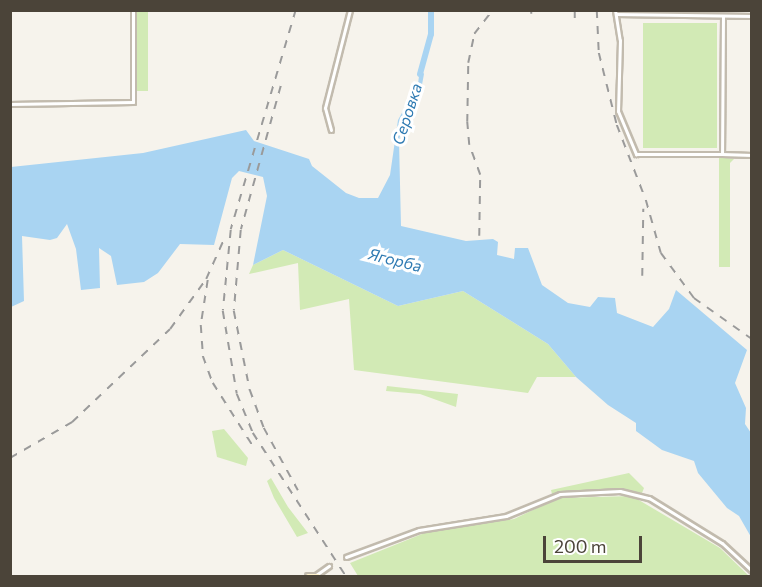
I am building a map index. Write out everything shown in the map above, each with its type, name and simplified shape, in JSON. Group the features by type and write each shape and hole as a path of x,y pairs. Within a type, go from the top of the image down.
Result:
{"street":[{"path":"10,104 134,102 133,10"},
{"path":"331,130 325,108 350,10"},
{"path":"752,16 616,12 618,111 636,154 752,155"},
{"path":"722,154 723,16"},
{"path":"346,556 419,530 506,516 551,496 620,491 648,498 713,538 752,571"},
{"path":"308,576 316,576 329,567"}],"green space":[{"path":"137,11 148,11 148,91 137,91"},
{"path":"643,23 717,23 717,148 643,148"},
{"path":"719,157 734,159 730,163 730,267 719,267"},
{"path":"283,250 398,306 463,291 548,344 576,377 537,377 528,393 354,370 349,299 300,310 298,263 249,274 253,265"},
{"path":"387,386 458,394 456,407 420,394 386,391"},
{"path":"224,429 248,458 246,466 217,457 212,431"},
{"path":"629,473 644,488 642,493 620,489 552,494 551,490"},
{"path":"271,478 288,507 308,533 297,537 274,498 267,481"},
{"path":"632,496 720,548 749,576 358,576 350,563 427,532 514,519 558,498"}],"water":[{"name":"Ягорба","path":"420,68 424,74 421,90 406,113 399,140 401,226 466,241 493,239 498,242 497,255 514,259 515,248 528,248 542,285 568,303 590,307 598,297 615,298 617,313 653,327 669,309 676,290 747,350 735,383 746,408 745,424 751,433 751,537 739,516 727,508 698,473 694,461 662,450 636,431 636,423 608,405 576,377 548,344 463,291 398,306 283,250 253,265 267,196 263,177 239,171 232,178 214,245 180,244 158,273 144,282 117,285 111,256 99,248 100,288 81,290 76,249 67,224 57,238 50,240 22,236 24,301 11,307 11,167 143,153 246,130 254,141 309,159 312,166 346,193 359,198 378,198 390,175 398,120 418,84"}],"waterway":[{"name":"Серовка","path":"420,74 431,34 431,10"}],"railway":[{"path":"296,10 231,230 223,311 237,394 253,433 346,576"},
{"path":"479,236 480,175 469,145 468,63 474,34 493,10"},
{"path":"575,10 575,22"},
{"path":"597,10 599,53 617,125 646,200 661,253 694,298 752,339"},
{"path":"281,86 241,230 234,311 250,390 264,428 298,490"},
{"path":"642,276 643,209"},
{"path":"10,458 72,422 170,329 206,279 224,239"},
{"path":"208,280 201,325 203,356 213,383 253,446"}]}
